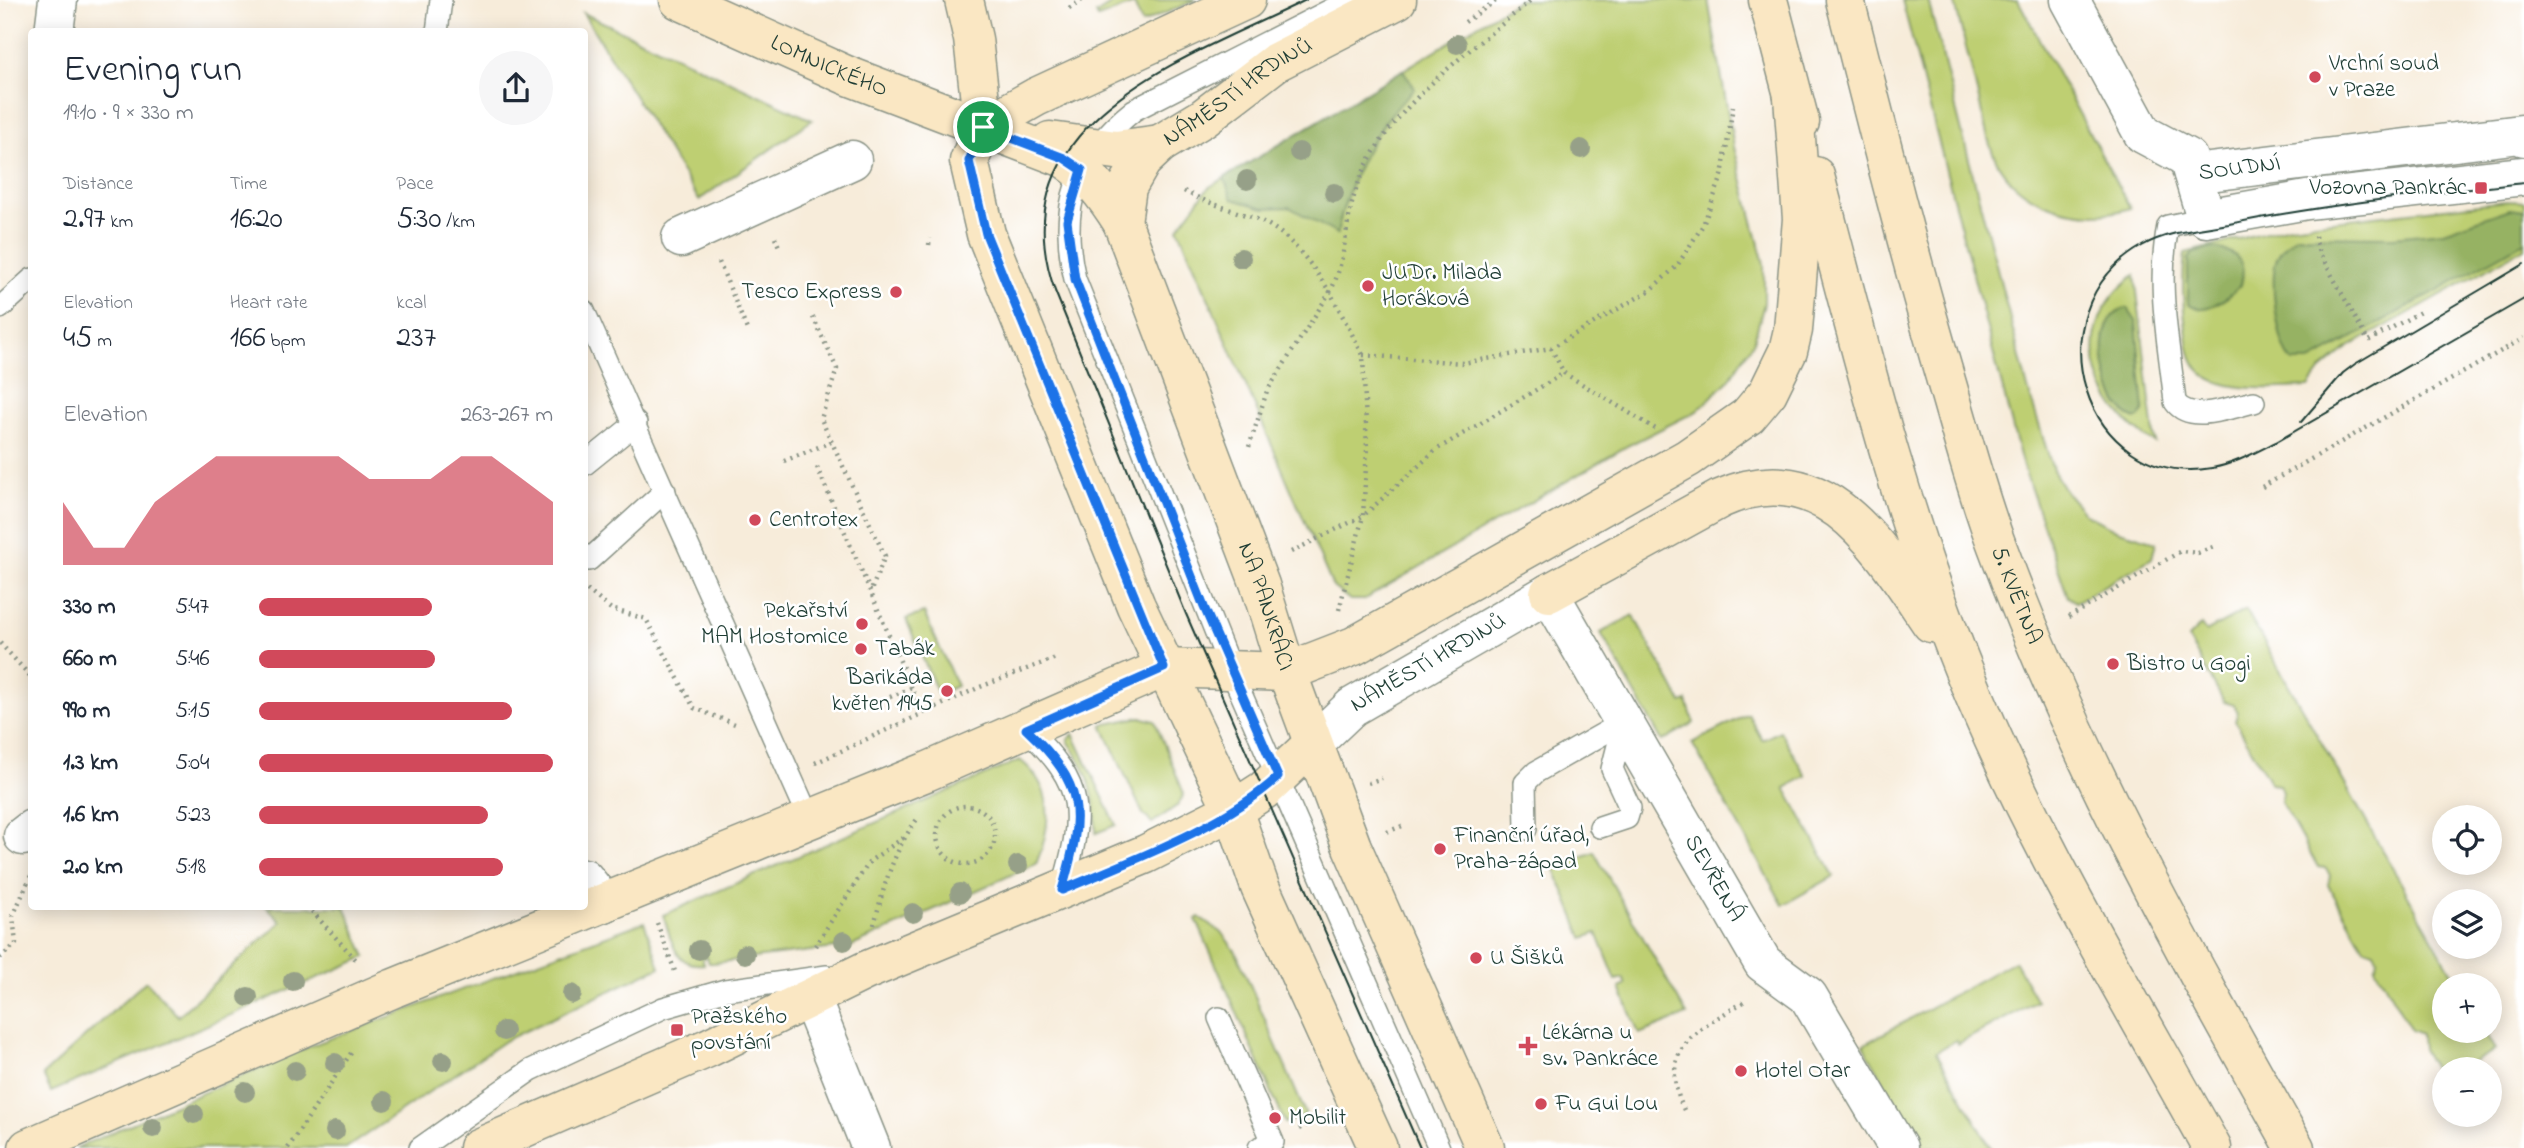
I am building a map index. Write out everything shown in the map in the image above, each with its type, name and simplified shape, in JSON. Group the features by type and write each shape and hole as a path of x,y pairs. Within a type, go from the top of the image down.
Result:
{"street":[{"path":"54,28 58,0"},
{"name":"LOMNICKÉHO","path":"679,0 846,75 983,127 1089,160 1160,144"},
{"path":"964,0 972,39 983,127 969,161 986,234 1164,668 1233,810 1260,887 1378,1148"},
{"path":"983,127 1036,97 1246,0"},
{"name":"NÁMĚSTÍ HRDINŮ","path":"1122,222 1127,187 1142,161 1160,144 1203,118 1276,62 1397,0"},
{"path":"1768,0 1889,449 1926,567 1965,674 2041,837 2212,1148"},
{"name":"5. KVĚTNA","path":"1845,0 1933,338 1996,544 2041,657 2108,804 2162,912 2295,1148"},
{"path":"2070,0 2143,134 2188,158 2193,174"},
{"path":"594,890 810,820 1164,668 1232,673 1287,672 1354,646 1688,458 1748,416 1778,374 1793,330 1802,219 1794,97"},
{"name":"SOUDNÍ","path":"2524,137 2521,134 2193,174 2206,218 2307,200 2524,176"},
{"path":"681,238 852,160"},
{"name":"NA PANKRÁCI","path":"1089,160 1096,183 1122,222 1260,585 1287,672 1352,847 1485,1148"},
{"path":"1549,593 1739,490 1777,486 1797,488 1815,494 1845,512 1898,575 1965,674"},
{"name":"NÁMĚSTÍ HRDINŮ","path":"1313,744 1352,707 1549,593"},
{"name":"SEVŘENÁ","path":"1549,593 1763,963 1808,996 1898,1148"},
{"path":"478,1148 708,1048 865,971 1146,854 1233,810 1278,777 1313,744"},
{"path":"28,1148 394,988 553,910"},
{"path":"810,996 871,1148"}],"lane":[{"path":"438,28 441,0"},
{"path":"1350,0 1134,110 1107,133 1089,160 1067,221 1075,279 1232,673 1438,1148"},
{"path":"2206,218 2168,226 2166,236 2163,284 2175,402 2181,411 2193,414 2254,402"},
{"path":"0,308 28,283"},
{"path":"588,320 810,820"},
{"path":"588,462 636,423"},
{"path":"588,559 666,491"},
{"path":"1600,827 1627,818 1630,808 1612,769 1624,722"},
{"path":"1526,829 1525,783 1536,772 1624,722"},
{"path":"1026,729 1049,750 1066,776 1078,805 1077,836 1062,890"},
{"path":"420,1148 531,1070 663,1008 725,990 865,971"},
{"path":"1219,1018 1273,1142 1259,1148"}],"path":[{"path":"1069,8 1082,0"},
{"path":"1465,22 1497,0"},
{"path":"1249,447 1267,391 1341,272 1347,221 1356,189 1386,135 1405,111 1430,87 1531,0"},
{"path":"1363,355 1463,363 1550,348 1649,291 1665,278 1688,252 1703,225 1722,176 1733,106"},
{"path":"1184,191 1208,204 1257,219 1276,230 1308,261 1330,292 1363,355 1367,450 1363,516 1338,614"},
{"path":"2313,229 2318,250 2368,341 2422,311"},
{"path":"929,245 930,238"},
{"path":"724,274 748,332"},
{"path":"813,317 837,369 821,419 885,556 870,593"},
{"path":"2262,487 2524,338"},
{"path":"1550,348 1564,373 1668,437"},
{"path":"1291,552 1363,516 1436,450 1564,373"},
{"path":"784,461 831,442"},
{"path":"817,467 918,703"},
{"path":"2069,617 2181,551 2198,553 2213,547"},
{"path":"588,591 611,609 646,619 694,708 743,727"},
{"path":"0,643 28,674"},
{"path":"814,763 980,687 1056,658"},
{"path":"890,697 911,688"},
{"path":"960,806 980,810 995,830 990,852 973,863 952,860 941,850 937,841 942,818 960,806"},
{"path":"873,930 888,869 903,837 923,811"},
{"path":"814,948 870,861 903,837"},
{"path":"0,958 16,944 13,916 28,882"},
{"path":"311,910 361,965"},
{"path":"655,919 679,983"},
{"path":"1684,1110 1676,1093 1673,1074 1679,1051 1699,1030 1784,978"},
{"path":"288,1148 356,1045"}],"green space":[{"path":"1118,0 1196,0 1142,23 1134,4 1098,18 1096,14"},
{"path":"1519,0 1708,0 1734,147 1764,264 1764,303 1754,341 1729,380 1697,411 1629,445 1363,600 1350,600 1333,587 1178,228 1208,188"},
{"path":"1902,0 1928,0 2028,389 2053,470 2066,492 2085,514 2116,530 2156,542 2152,558 2076,602 2068,597 2021,460"},
{"path":"1954,0 2018,0 2130,208 2095,214 2058,208 2025,193 2011,181 2000,167 1990,145"},
{"path":"583,13 812,120 699,200"},
{"path":"1403,70 1415,88 1386,120 1364,155 1348,193 1337,234 1289,207 1264,208 1232,199 1224,178"},
{"path":"2506,201 2524,202 2524,248 2347,348 2322,369 2309,387 2251,388 2221,383 2199,370 2193,360 2188,345 2184,309 2185,253 2289,226"},
{"path":"2510,209 2524,211 2524,242 2309,362 2293,362 2287,354 2276,314 2274,271 2279,253 2296,236 2393,237 2443,232"},
{"path":"2214,248 2229,252 2239,259 2243,270 2241,285 2216,304 2194,307 2188,304 2188,258 2193,253"},
{"path":"2135,275 2155,443 2133,427 2115,408 2102,386 2096,363 2095,340 2101,317 2114,295"},
{"path":"2127,308 2136,321 2144,410 2138,419 2126,414 2117,401 2109,384 2105,365 2107,328 2114,315"},
{"path":"2246,610 2432,937 2432,959 2444,959 2452,973 2432,973 2432,1043 2491,1043 2495,1050 2482,1057 2432,1057 2432,1067 2422,1049 2421,1034 2411,1030 2375,967 2378,960 2374,951 2364,948 2328,885 2330,875 2325,868 2318,867 2281,802 2283,792 2279,785 2271,784 2235,720 2238,712 2234,705 2224,702 2188,638 2201,625 2206,632"},
{"path":"924,613 957,686 938,694 906,619"},
{"path":"1633,615 1682,703 1687,701 1694,723 1662,741 1601,633"},
{"path":"1748,714 1762,740 1780,731 1806,776 1785,788 1834,876 1783,905 1692,743"},
{"path":"1140,717 1155,721 1184,794 1178,805 1152,823 1143,814 1102,725"},
{"path":"1073,734 1116,825 1096,833 1095,808 1090,785 1068,741"},
{"path":"1020,760 1040,782 1047,808 1045,836 1036,864 852,946 713,963 709,963 707,957 702,958 704,964 686,961 675,950 663,915"},
{"path":"1594,852 1687,1015 1639,1034 1620,988 1626,985 1623,978 1616,980 1597,933 1583,938 1554,867"},
{"path":"270,910 346,910 366,957 51,1092 43,1075 146,981 178,1016 281,922"},
{"path":"1199,917 1221,932 1236,952 1306,1115 1285,1123 1196,919"},
{"path":"644,922 660,967 506,1040 346,1148 76,1148 310,1046"},
{"path":"2014,961 2037,1001 1958,1044 1956,1040 1936,1052 1991,1148 1922,1148 1863,1045"}],"tram line":[{"path":"1306,0 1159,72 1114,103 1077,139 1052,181 1044,231 1055,291 1186,614 1420,1148"},
{"path":"2524,183 2303,211 2185,231 2152,241 2107,275 2087,311 2080,351 2086,390 2104,425 2131,452 2168,467 2212,468 2237,461 2276,442 2524,299"},
{"path":"2301,422 2343,373 2355,364 2524,264"}],"place":[{"name":"Vrchní soud v Praze","path":"2315,77"},
{"name":"Vozovna Pankrác","path":"2481,188"},
{"name":"JUDr. Milada Horáková","path":"1368,286"},
{"name":"Tesco Express","path":"896,292"},
{"name":"Centrotex","path":"755,520"},
{"name":"Pekařství MAM Hostomice","path":"862,624"},
{"name":"Tabák","path":"861,649"},
{"name":"Bistro u Gogi","path":"2113,664"},
{"name":"Barikáda květen 1945","path":"947,691"},
{"name":"Finanční úřad, Praha-západ","path":"1440,849"},
{"name":"U Šišků","path":"1476,958"},
{"name":"Pražského povstání","path":"677,1030"},
{"name":"Lékárna u sv. Pankráce","path":"1528,1046"},
{"name":"Hotel Otar","path":"1741,1071"},
{"name":"Fu Gui Lou","path":"1541,1104"},
{"name":"Mobilit","path":"1275,1118"}],"route":[{"path":"983,127 1064,158 1082,170 1067,221 1075,279 1204,607 1278,777 1264,790 1233,810 1146,854 1062,890 1077,836 1078,805 1066,776 1049,750 1026,729 1164,668 1136,606 986,234 972,185 969,161 983,127"}]}
